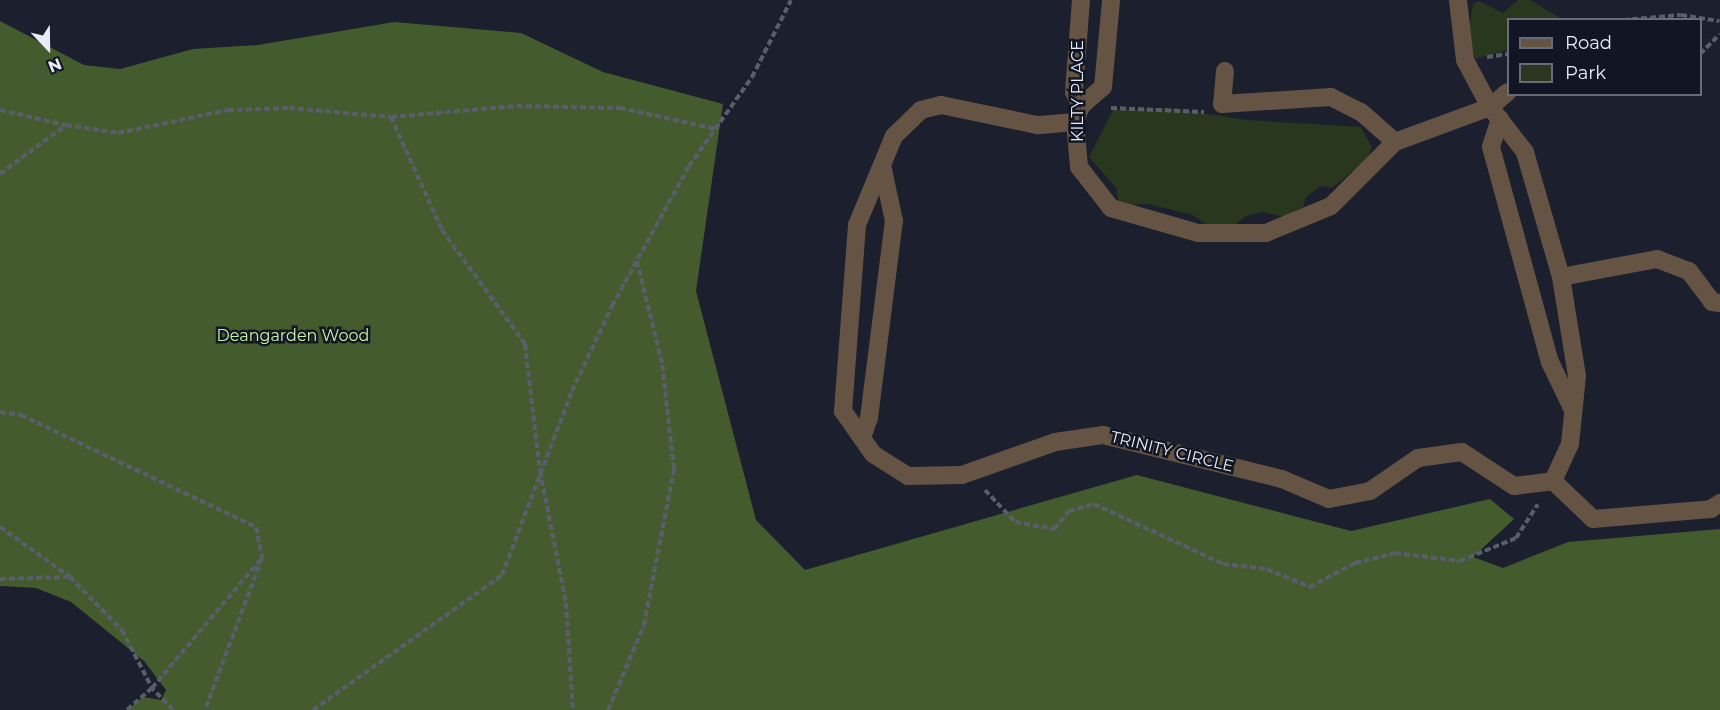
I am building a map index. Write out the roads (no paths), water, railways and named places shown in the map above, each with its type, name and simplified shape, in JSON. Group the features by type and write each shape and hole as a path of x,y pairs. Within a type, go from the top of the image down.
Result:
{"street":[{"name":"KILTY PLACE","path":"1081,0 1074,92 1078,114 1079,167 1111,208 1198,233 1266,233 1331,206 1395,142"},
{"path":"1078,114 1103,87 1111,0"},
{"path":"1458,0 1465,60 1495,113 1525,152 1561,278 1577,376 1570,444 1553,481 1593,519 1711,509 1720,503"},
{"path":"1225,71 1221,104 1331,97 1361,112 1395,142 1495,113"},
{"path":"1507,95 1495,113 1491,147 1550,362 1573,410"},
{"name":"TRINITY CIRCLE","path":"1078,114 1037,125 941,105 921,110 894,136 857,225 843,411 873,454 908,476 963,475 1055,442 1103,435 1282,479 1329,499 1370,491 1418,458 1462,452 1514,486 1553,481"},
{"path":"862,438 869,418 894,221 882,165"},
{"path":"1561,278 1657,259 1689,271 1712,302 1720,303"}],"park label":[{"name":"Deangarden Wood","path":"293,336"}]}
